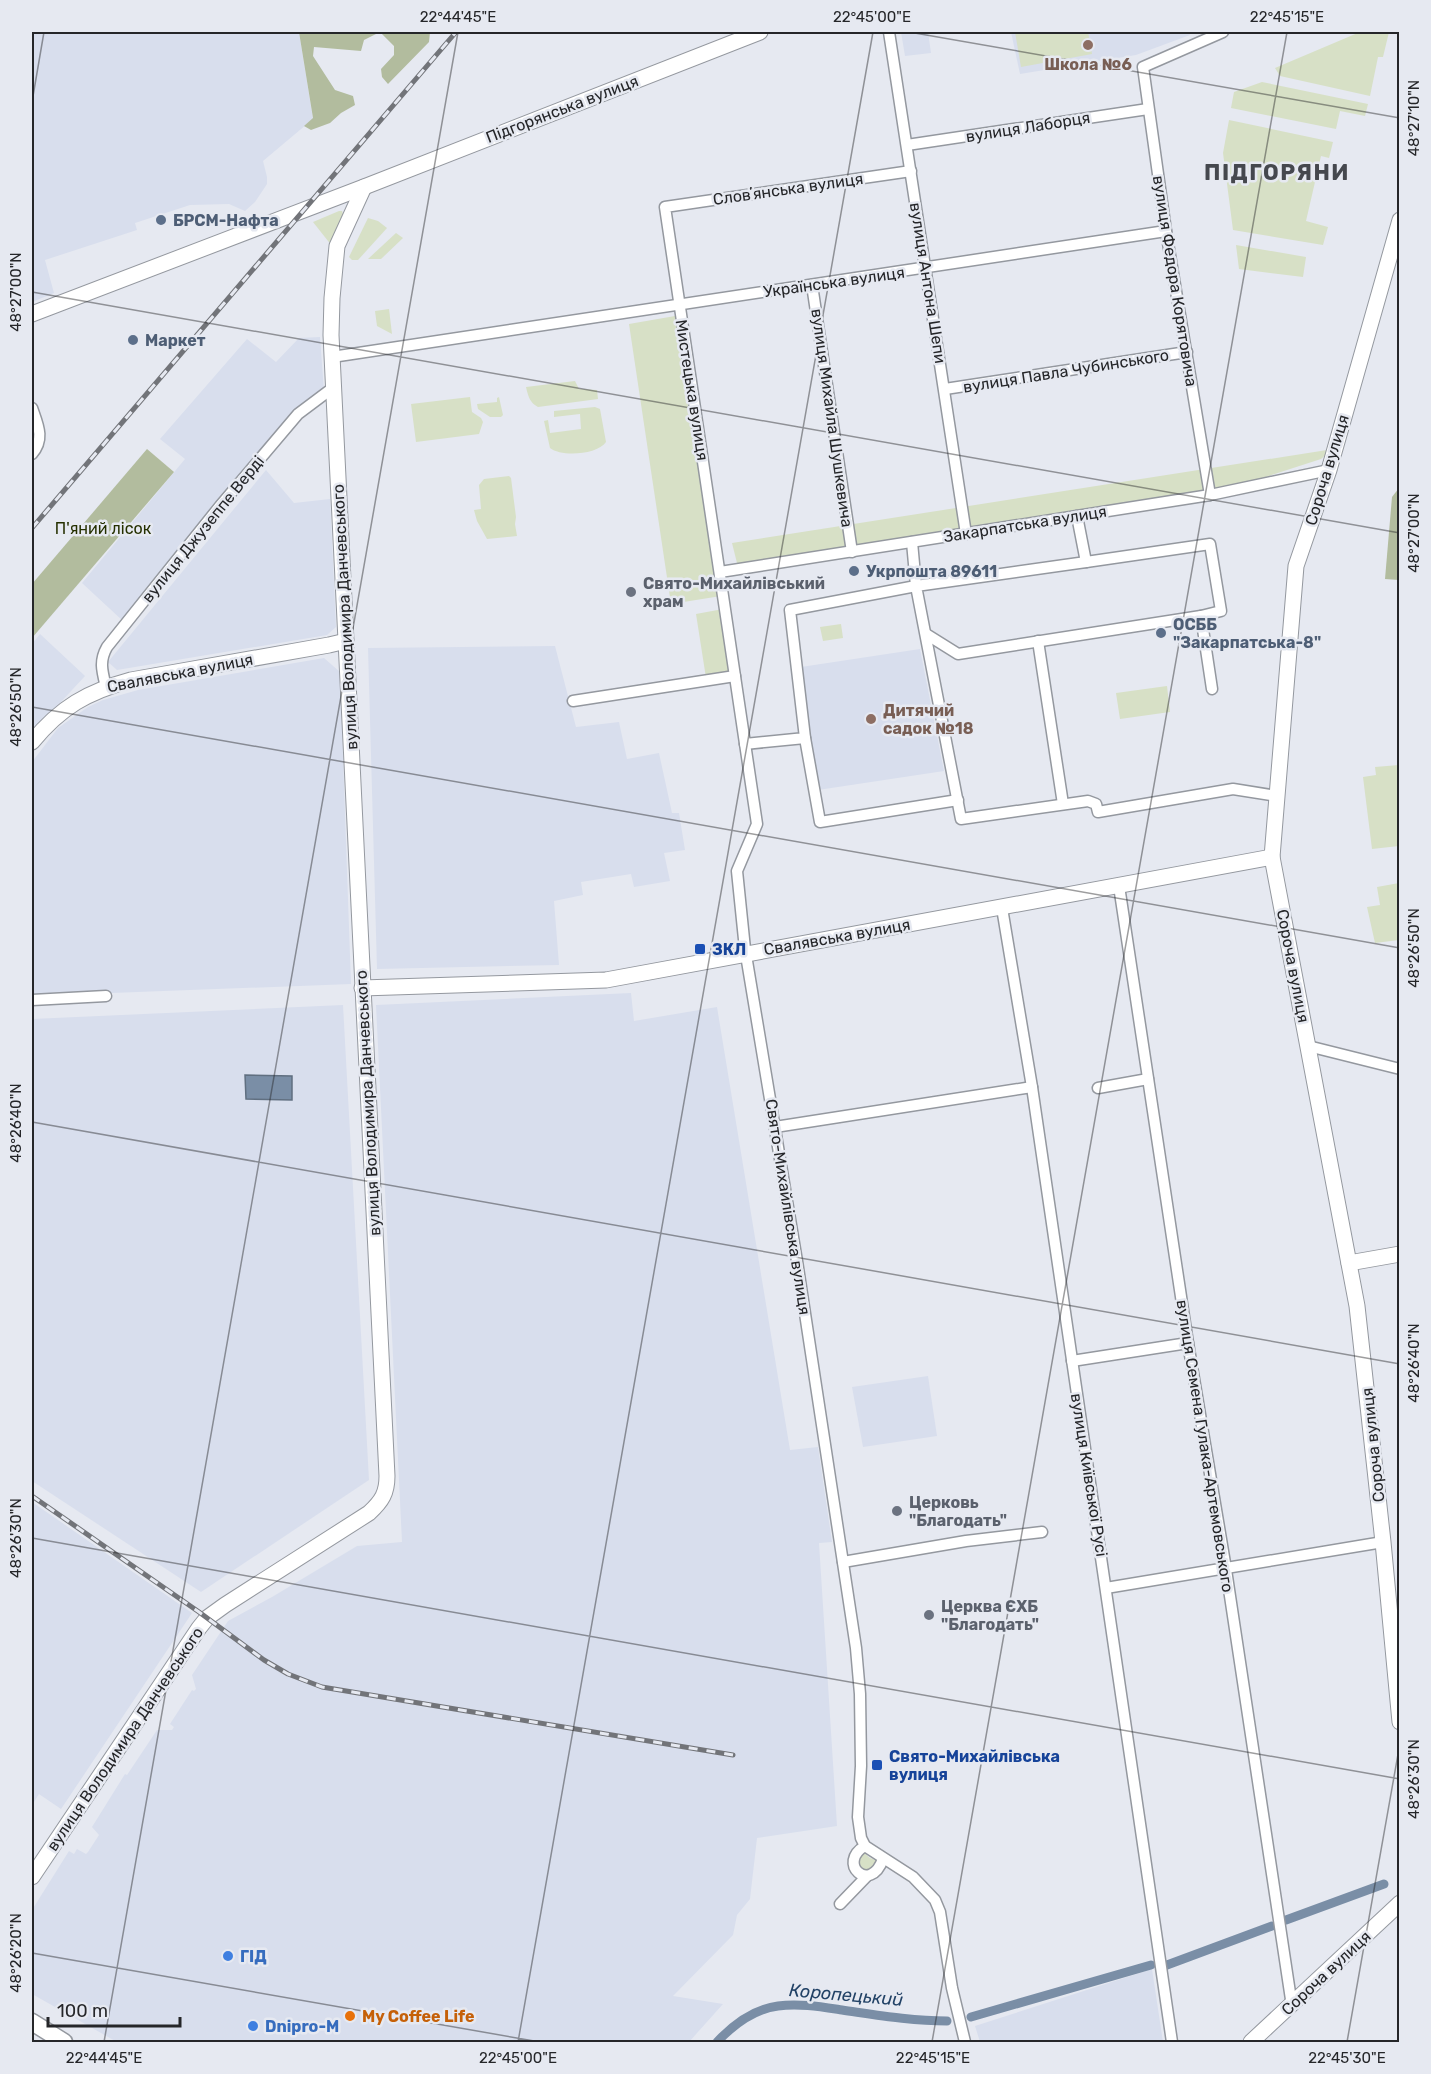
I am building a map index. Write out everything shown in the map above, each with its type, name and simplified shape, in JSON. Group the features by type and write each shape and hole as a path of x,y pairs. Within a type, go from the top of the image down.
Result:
{"main road":[{"path":"34,2025 64,2043"}],"street":[{"name":"вулиця Антона Шепи","path":"890,32 966,534"},
{"name":"вулиця Федора Корятовича","path":"1210,495 1166,231 1143,67 1223,32"},
{"name":"Підгорянська вулиця","path":"32,314 364,187 753,33"},
{"name":"вулиця Лаборця","path":"907,145 1149,109"},
{"name":"Словʼянська вулиця","path":"665,207 911,171"},
{"name":"вулиця Володимира Данчевського","path":"32,1877 165,1675 203,1623 225,1605 369,1513 385,1494 387,1476 332,357 332,298 337,246 364,187"},
{"name":"Мистецька вулиця","path":"665,207 720,572"},
{"name":"Сороча вулиця","path":"1400,220 1329,470 1296,566 1272,857 1362,1340 1400,1722"},
{"name":"Українська вулиця","path":"679,305 1166,231"},
{"name":"вулиця Михайла Шушкевича","path":"812,285 852,552"},
{"path":"332,357 679,305"},
{"name":"вулиця Павла Чубинського","path":"945,389 1187,352"},
{"name":"вулиця Джузеппе Верді","path":"106,687 101,667 103,653 107,647 220,506 298,414 334,387"},
{"path":"32,408 40,439 32,454"},
{"name":"Закарпатська вулиця","path":"720,572 1210,495 1329,470"},
{"path":"1077,516 1086,562"},
{"path":"912,542 916,586 961,819 1088,801 1096,804 1098,812 1233,789 1277,796"},
{"path":"926,634 958,654 1221,611 1210,544 916,586 790,610 805,738 820,822 958,800"},
{"name":"Свято-Михайлівська вулиця","path":"720,572 757,824 737,871 746,954 776,1127 859,1672 861,1746 859,1824 861,1839 865,1846"},
{"path":"1201,616 1212,689"},
{"name":"Свалявська вулиця","path":"32,742 56,715 72,703 106,687 131,680 346,641"},
{"path":"1038,641 1063,804"},
{"path":"573,701 735,676"},
{"path":"745,744 805,738"},
{"name":"Свалявська вулиця","path":"362,988 606,980 1272,857"},
{"name":"вулиця Семена Гулака-Артемовського","path":"1119,886 1292,2006"},
{"name":"вулиця Київської Русі","path":"1002,908 1032,1087 1172,2043"},
{"path":"32,1000 105,996"},
{"path":"1308,1046 1400,1068"},
{"path":"1098,1088 1148,1079"},
{"path":"776,1127 1032,1087"},
{"path":"1349,1263 1400,1254"},
{"path":"1072,1361 1188,1343"},
{"path":"843,1562 966,1541 1042,1532"},
{"path":"1106,1588 1383,1542"},
{"path":"863,1875 854,1867 853,1859 857,1852 865,1846 913,1877 935,1900 942,1922 952,1988 964,2043"},
{"path":"840,1904 852,1893 863,1875 878,1871 883,1859"},
{"name":"Сороча вулиця","path":"1251,2043 1400,1904"}],"shaded area":[{"path":"32,32 299,32 313,119 263,161 267,184 255,202 245,211 229,204 190,205 135,223 137,230 45,260 54,293 32,302"},
{"path":"901,32 928,32 931,53 905,56"},
{"name":"Школа №6","path":"1011,32 1189,32 1190,35 1136,55 1020,74"},
{"path":"320,337 324,391 123,621 82,583 185,459 160,439 247,339 276,362 299,338"},
{"path":"266,470 294,503 330,499 336,627 327,635 117,670 108,662"},
{"path":"40,634 85,676 33,732 32,644"},
{"path":"555,646 576,727 619,722 627,759 659,753 672,813 679,813 685,850 664,853 670,881 634,887 631,874 581,882 583,895 554,901 559,965 377,969 368,648"},
{"name":"Дитячий садок №18","path":"920,649 944,771 818,790 801,667"},
{"path":"324,658 340,672 351,984 32,996 32,762 58,728 88,707 138,690"},
{"path":"631,993 634,1021 717,1007 790,1450 818,1447 832,1542 819,1543 837,1826 757,1838 750,1899 737,1915 733,1935 673,1996 723,2004 689,2042 117,2042 32,1994 32,1910 69,1851 74,1854 77,1849 86,1854 88,1852 99,1835 92,1827 125,1774 127,1775 157,1730 172,1730 174,1727 170,1724 192,1690 196,1689 192,1675 228,1621 357,1546 402,1542 376,1005"},
{"path":"343,1005 369,1480 201,1592 32,1481 32,1019"},
{"path":"928,1376 937,1436 863,1447 852,1387"},
{"path":"32,1502 192,1613 61,1809 39,1794 32,1805"},
{"path":"1152,1969 1163,2042 980,2042 975,2026"}],"green space":[{"path":"299,32 380,32 364,40 361,51 314,47 313,56 335,90 353,96 355,105 330,123 311,130 304,126 313,118"},
{"path":"380,32 430,32 429,42 388,84 382,77 381,69 394,55 394,46"},
{"path":"1015,32 1088,32 1092,54 1021,67"},
{"path":"1360,32 1389,32 1383,57 1378,57 1370,96 1280,76 1275,68"},
{"path":"1262,82 1368,104 1365,116 1340,111 1336,129 1231,108 1234,92"},
{"path":"1229,120 1333,142 1329,158 1321,156 1306,221 1328,227 1323,245 1233,230 1223,153"},
{"path":"339,211 343,214 332,246 313,222"},
{"path":"368,218 378,221 387,228 358,260 352,260 349,257"},
{"path":"396,233 403,238 381,259 368,259"},
{"path":"1236,245 1306,257 1303,277 1239,269"},
{"path":"389,309 392,334 377,326 375,311"},
{"path":"675,316 721,596 671,604 629,324"},
{"path":"575,381 579,389 597,390 598,399 538,407 530,399 526,387"},
{"path":"470,397 472,412 483,422 479,434 416,442 411,404"},
{"path":"499,397 503,415 501,417 490,417 478,409 477,404 497,402"},
{"path":"595,407 600,409 606,442 595,450 579,453 562,453 550,448 544,421 548,420 550,433 581,429 580,414 554,417 554,411"},
{"name":"П'яний лісок","path":"147,449 174,472 32,638 32,584"},
{"path":"1327,450 1328,453 1321,459 1238,486 738,567 732,543"},
{"path":"509,476 517,536 487,539 474,510 481,509 479,485 484,479"},
{"path":"1399,488 1399,580 1385,579 1392,497"},
{"path":"723,609 733,674 706,678 696,614"},
{"path":"841,624 843,638 823,641 820,627"},
{"path":"1167,686 1170,712 1120,719 1116,693"},
{"path":"1399,765 1399,846 1372,849 1363,777 1376,775 1375,767"},
{"path":"1399,883 1399,940 1375,943 1367,907 1380,905 1377,887"},
{"path":"863,1852 878,1861 871,1871 862,1870 857,1859"}],"water":[{"path":"245,1075 292,1076 292,1100 246,1099"}],"waterway":[{"name":"Коропецький","path":"1286,1920 1384,1884"},
{"name":"Коропецький","path":"1167,1965 1272,1926"},
{"name":"Коропецький","path":"971,2017 1151,1965"},
{"name":"Коропецький","path":"717,2042 752,2014 786,2005 947,2021"}],"railway":[{"path":"32,528 456,32"},
{"path":"32,1496 264,1660 288,1674 322,1687 733,1755"}],"place":[{"name":"Школа №6","path":"1088,45"},
{"name":"БРСМ-Нафта","path":"161,220"},
{"name":"Маркет","path":"133,340"},
{"name":"Укрпошта 89611","path":"854,571"},
{"name":"Свято-Михайлівський храм","path":"631,592"},
{"name":"ОСББ \"Закарпатська-8\"","path":"1161,633"},
{"name":"Дитячий садок №18","path":"871,719"},
{"name":"ЗКЛ","path":"700,949"},
{"name":"Церковь \"Благодать\"","path":"897,1511"},
{"name":"Церква ЄХБ \"Благодать\"","path":"929,1615"},
{"name":"Свято-Михайлівська вулиця","path":"877,1765"},
{"name":"ГІД","path":"228,1956"},
{"name":"My Coffee Life","path":"350,2016"},
{"name":"Dnipro-M","path":"253,2026"}],"district":[{"name":"ПІДГОРЯНИ","path":"1277,172"}]}
